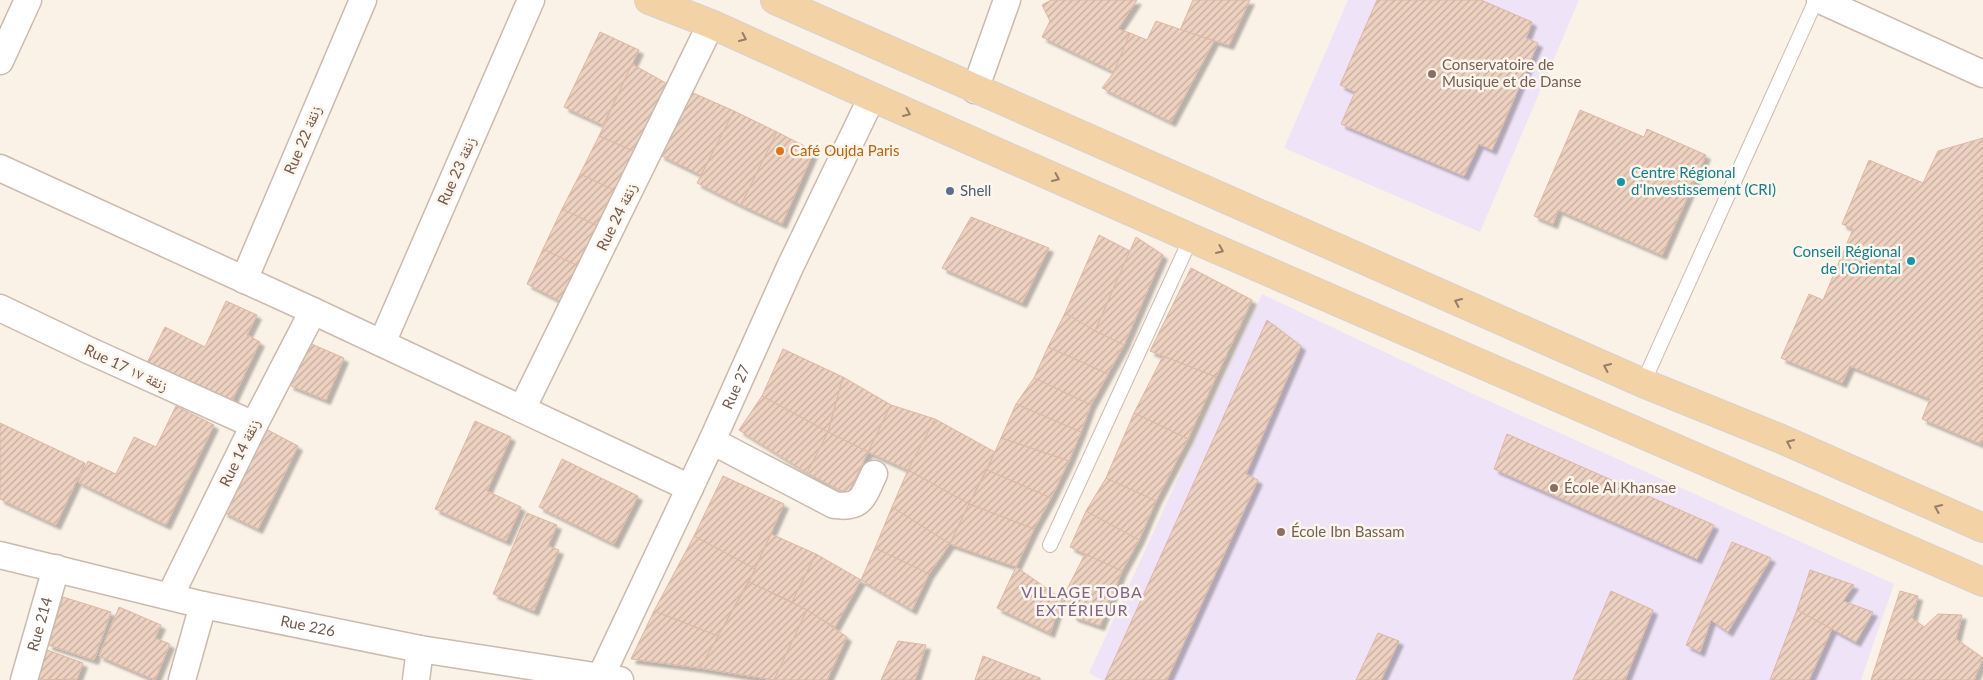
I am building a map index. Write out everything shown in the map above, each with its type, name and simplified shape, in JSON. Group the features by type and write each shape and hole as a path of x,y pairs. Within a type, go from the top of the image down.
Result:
{"main road":[{"path":"649,0 711,24 1191,238 1983,582"},
{"path":"775,0 975,90 1643,383 1779,438 1983,528"}],"street":[{"path":"0,60 28,0"},
{"name":"Rue 22 زنقة","path":"244,280 363,0"},
{"name":"Rue 23 زنقة","path":"382,343 531,0"},
{"path":"975,90 1007,0"},
{"path":"1820,0 1983,74"},
{"name":"Rue 24 زنقة","path":"522,410 711,24"},
{"name":"Rue 27","path":"610,678 690,488 790,267 872,97"},
{"path":"0,168 313,311 690,488"},
{"name":"Rue 17 زنقة ١٧","path":"0,308 254,426"},
{"name":"Rue 14 زنقة","path":"170,596 313,311"},
{"path":"712,441 834,505 853,506 860,502 874,474"},
{"name":"Rue 226","path":"0,555 203,605 420,649 610,678"},
{"name":"Rue 214","path":"24,680 56,568"},
{"path":"182,680 203,605"},
{"path":"416,680 420,649"}],"lane":[{"path":"1643,383 1816,0"},
{"path":"1050,545 1191,238"}],"shaded area":[{"name":"Conservatoire de Musique et de Danse","path":"1348,0 1579,0 1480,232 1284,148"},
{"path":"1262,294 1469,392 1894,584 1861,680 1102,680 1089,673"}],"building":[{"path":"1051,0 1137,0 1118,29 1130,33 1114,72 1042,37 1050,21 1042,5"},
{"path":"1193,0 1250,0 1229,45 1180,30"},
{"path":"1377,0 1481,0 1532,22 1526,38 1538,43 1492,150 1479,144 1464,176 1341,124 1355,92 1340,85"},
{"path":"1156,21 1214,41 1171,122 1102,88 1114,72 1130,33 1147,40"},
{"path":"600,32 639,50 603,125 564,107"},
{"path":"632,64 671,86 640,154 599,136"},
{"path":"691,92 734,111 701,175 660,155"},
{"name":"Centre Régional d'Investissement (CRI)","path":"1580,110 1644,137 1647,129 1706,155 1662,255 1558,210 1553,224 1534,216"},
{"path":"734,111 777,132 741,205 697,183"},
{"path":"777,132 814,151 782,224 741,205"},
{"path":"599,136 640,154 620,193 580,174"},
{"name":"Conseil Régional de l'Oriental","path":"1983,138 1983,438 1981,444 1922,419 1930,399 1850,366 1842,383 1781,358 1809,294 1823,300 1853,229 1842,224 1869,160 1923,183 1938,151"},
{"path":"580,174 620,193 602,228 562,209"},
{"path":"562,209 602,228 582,268 543,249"},
{"path":"971,217 1049,248 1022,303 942,268"},
{"path":"1099,235 1130,251 1095,331 1065,313"},
{"path":"1136,237 1163,255 1124,345 1095,331"},
{"path":"543,249 582,268 566,304 527,284"},
{"path":"1191,268 1252,300 1216,377 1150,351"},
{"path":"226,301 257,315 247,335 260,342 229,407 145,367 165,327 205,347"},
{"path":"1065,313 1095,331 1124,345 1108,374 1048,347"},
{"path":"1267,320 1301,346 1246,474 1258,480 1167,680 1105,680"},
{"path":"307,342 344,358 326,400 289,385"},
{"path":"1048,347 1108,374 1091,405 1034,378"},
{"path":"783,349 843,377 828,432 762,396"},
{"path":"1163,356 1216,377 1188,439 1134,413"},
{"path":"843,377 891,405 868,452 828,432"},
{"path":"1034,378 1091,405 1081,432 1016,404"},
{"path":"762,396 828,432 807,473 739,430"},
{"path":"1016,404 1081,432 1069,461 1001,438"},
{"path":"891,405 935,419 908,470 868,452"},
{"path":"176,406 214,425 166,525 78,482 88,461 116,474 134,437 156,447"},
{"path":"1134,413 1188,439 1156,501 1106,478"},
{"path":"935,419 995,452 969,504 908,470"},
{"path":"475,421 511,437 487,491 521,507 506,541 435,509"},
{"path":"0,423 85,463 56,525 0,499"},
{"path":"264,428 298,446 258,529 223,512"},
{"path":"828,432 868,452 848,494 807,473"},
{"path":"1507,434 1714,525 1697,559 1494,469"},
{"path":"1001,438 1069,461 1051,498 987,470"},
{"path":"562,459 638,496 614,544 539,507"},
{"path":"908,470 969,504 950,544 892,507"},
{"path":"987,470 1051,498 1034,529 969,504"},
{"path":"723,476 784,504 755,569 694,536"},
{"path":"1106,478 1156,501 1139,540 1086,511"},
{"path":"969,504 1034,529 1016,567 950,544"},
{"path":"892,507 950,544 929,574 875,548"},
{"path":"1086,511 1139,540 1122,571 1070,547"},
{"path":"527,513 557,525 548,546 559,550 534,611 493,594"},
{"path":"771,534 816,554 792,602 749,582"},
{"path":"694,536 755,569 718,636 654,611"},
{"path":"1732,542 1771,558 1728,632 1711,620 1700,652 1686,645"},
{"path":"875,548 929,574 912,610 861,580"},
{"path":"816,554 861,580 835,627 792,602"},
{"path":"1085,554 1122,571 1100,626 1074,617 1062,599"},
{"path":"1016,567 1062,599 1050,633 997,608"},
{"path":"1810,570 1854,585 1843,601 1873,612 1856,642 1797,610"},
{"path":"749,582 807,610 774,680 700,668"},
{"path":"1611,591 1653,610 1625,680 1573,680"},
{"path":"1900,591 1918,596 1912,618 1924,627 1938,614 1962,615 1956,639 1983,658 1974,680 1871,680"},
{"path":"63,597 111,612 94,660 48,645"},
{"path":"119,607 161,625 155,638 170,644 155,680 99,656"},
{"path":"807,610 847,637 827,680 774,680"},
{"path":"1797,610 1832,629 1809,680 1770,680"},
{"path":"654,611 718,636 700,668 631,659"},
{"path":"1378,633 1399,641 1381,680 1356,680"},
{"path":"898,641 926,645 915,680 881,680"},
{"path":"47,650 83,663 77,679 37,680"},
{"path":"983,656 1040,678 1040,680 975,680"}],"place":[{"name":"Conservatoire de Musique et de Danse","path":"1432,74"},
{"name":"Café Oujda Paris","path":"780,151"},
{"name":"Centre Régional d'Investissement (CRI)","path":"1621,182"},
{"name":"Shell","path":"950,191"},
{"name":"Conseil Régional de l'Oriental","path":"1911,261"},
{"name":"École Al Khansae","path":"1554,488"},
{"name":"École Ibn Bassam","path":"1281,532"}],"district":[{"name":"VILLAGE TOBA EXTÉRIEUR","path":"1082,601"}]}
